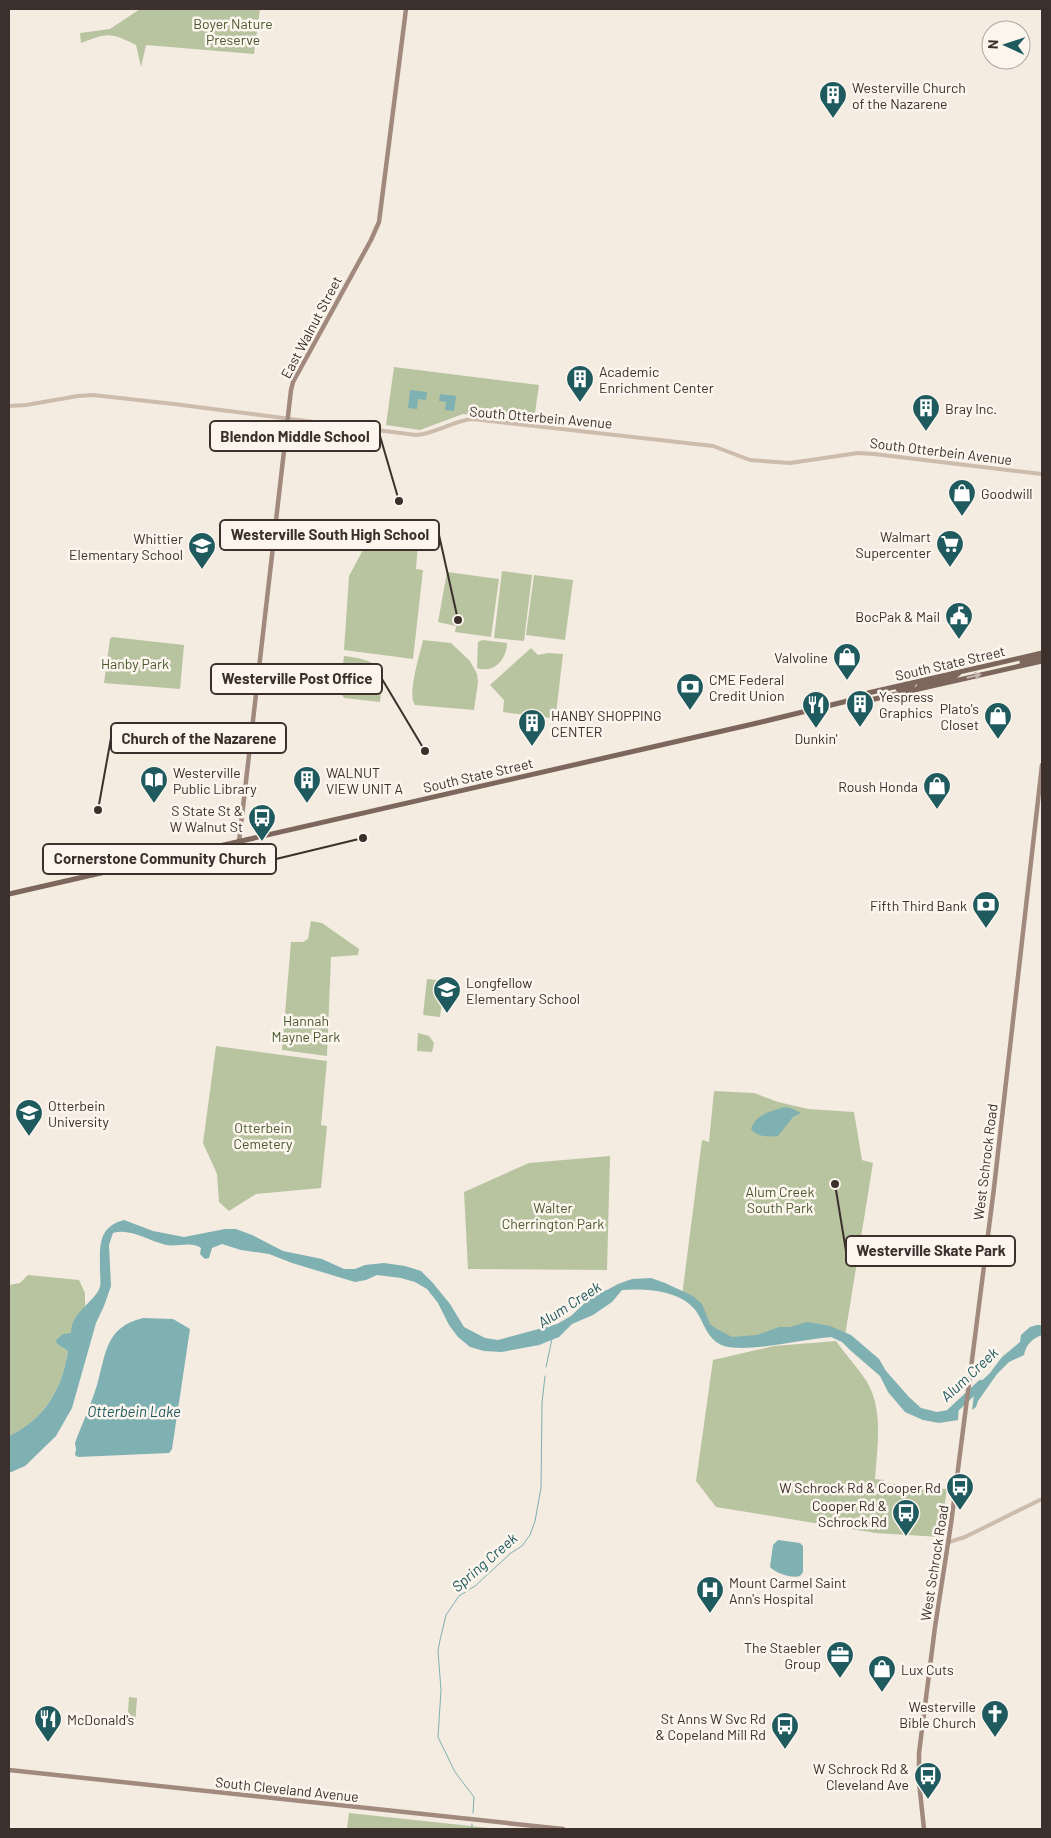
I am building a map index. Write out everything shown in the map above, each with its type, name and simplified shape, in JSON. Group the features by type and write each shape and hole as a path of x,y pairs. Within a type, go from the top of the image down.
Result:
{"main road":[{"name":"East Walnut Street","path":"239,842 290,390 372,240 379,222 406,9"},
{"name":"South State Street","path":"867,699 868,693 1042,653"},
{"path":"998,671 1002,667 1042,657"},
{"name":"South State Street","path":"9,894 1042,661"},
{"path":"916,689 920,685 954,677 963,671"},
{"path":"882,697 890,691 912,687 915,682"},
{"name":"West Schrock Road","path":"924,1829 919,1782 919,1753 971,1369 1008,1068 1042,765"},
{"name":"South Cleveland Avenue","path":"9,1770 563,1829"}],"street":[{"name":"South Otterbein Avenue","path":"9,406 93,395 416,435 433,433 465,420 478,420 713,446 750,460 758,461 790,464 858,454 874,454 1042,474"},
{"path":"949,1542 965,1537 1042,1499"}],"green space":[{"name":"Boyer Nature Preserve","path":"140,9 260,9 254,54 146,45 141,67 136,45 120,38 109,35 81,43 80,33 110,29"},
{"path":"394,367 539,385 534,420 463,414 420,430 386,425"},
{"path":"380,539 418,542 416,569 423,570 413,659 344,650 349,576 363,550"},
{"path":"502,571 532,575 524,641 494,638"},
{"path":"447,572 499,579 491,637 455,632 456,626 438,622"},
{"path":"534,575 573,580 565,640 526,635"},
{"name":"Hanby Park","path":"112,637 184,645 180,689 104,683 110,639"},
{"path":"423,640 451,643 470,661 477,674 478,682 474,710 415,705 412,692 413,683"},
{"path":"482,640 507,643 502,660 489,669 477,668 478,642"},
{"path":"531,648 538,655 548,653 563,654 556,714 551,718 503,712 504,700 490,685"},
{"path":"344,656 365,660 377,667 381,681 380,702 344,698 340,692"},
{"name":"Hannah Mayne Park","path":"311,921 322,923 359,949 358,955 331,957 327,1056 282,1050 291,942 303,942 308,939"},
{"path":"427,979 445,981 440,1017 423,1015"},
{"path":"418,1033 429,1036 434,1043 432,1052 417,1051"},
{"name":"Otterbein Cemetery","path":"216,1046 327,1061 321,1125 327,1126 321,1188 256,1194 229,1211 219,1202 217,1174 203,1143"},
{"name":"Alum Creek South Park","path":"714,1091 754,1093 778,1102 808,1109 854,1112 862,1160 873,1163 845,1336 730,1341 710,1331 698,1307 682,1296 702,1140 709,1142"},
{"name":"Walter Cherrington Park","path":"610,1156 607,1270 468,1269 464,1192 529,1163"},
{"path":"28,1275 79,1280 85,1293 85,1326 57,1344 68,1351 61,1378 50,1401 33,1421 9,1436 9,1285 20,1283"},
{"path":"836,1341 867,1382 876,1405 878,1442 875,1479 884,1480 884,1483 947,1489 940,1537 876,1533 716,1507 696,1481 713,1360 774,1346"},
{"path":"129,1697 137,1698 135,1726 127,1726"},
{"path":"349,1813 499,1829 347,1829"}],"water":[{"path":"410,390 427,392 426,400 418,399 417,409 408,408"},
{"path":"440,394 456,396 454,411 445,410 446,402 439,401"},
{"path":"784,1107 801,1113 793,1117 778,1136 760,1135 753,1132 751,1129 760,1116"},
{"path":"124,1220 153,1231 184,1237 225,1229 236,1229 283,1251 322,1259 344,1269 355,1269 365,1265 384,1263 405,1266 421,1271 450,1304 464,1327 485,1338 498,1340 557,1324 571,1316 593,1295 632,1279 651,1278 693,1296 702,1304 710,1324 732,1337 757,1335 779,1327 790,1327 807,1322 830,1326 851,1335 879,1359 886,1371 921,1408 937,1412 948,1410 959,1403 958,1420 939,1423 923,1420 905,1412 888,1392 880,1376 842,1342 831,1337 762,1347 735,1348 724,1346 710,1336 696,1311 689,1304 662,1292 641,1289 622,1290 612,1302 593,1315 572,1324 559,1337 539,1345 502,1352 484,1351 470,1347 458,1337 449,1325 438,1303 427,1289 415,1282 377,1275 355,1282 269,1254 241,1250 222,1244 212,1248 209,1258 205,1259 200,1254 201,1248 197,1246 166,1245 126,1232 119,1232 113,1233 109,1245 111,1286 96,1323 72,1408 56,1436 25,1466 9,1473 9,1436 33,1421 42,1412 56,1390 68,1351 57,1344 56,1340 63,1334 71,1333 75,1319 97,1293 100,1287 100,1247 102,1240 109,1228 115,1223"},
{"name":"Otterbein Lake","path":"143,1318 173,1319 190,1329 172,1449 169,1453 78,1457 75,1455 75,1443 95,1392 109,1343 121,1328 130,1322"},
{"path":"1042,1325 1042,1335 1030,1342 1024,1355 1009,1362 997,1374 978,1401 976,1407 972,1410 975,1387 990,1373 1002,1357 1020,1342 1021,1335 1030,1327"},
{"path":"778,1540 800,1543 803,1546 803,1572 800,1576 784,1575 770,1567 773,1545"}],"waterway":[{"path":"546,1367 552,1339"},
{"name":"Spring Creek","path":"473,1813 474,1797 455,1772 438,1737 441,1690 438,1651 446,1615 459,1596 475,1586 511,1553 522,1546 530,1535 535,1521 541,1488 542,1403 545,1376"},
{"name":"Alum Creek","path":"951,1412 981,1384"},
{"name":"Spring Creek","path":"472,1824 472,1829"}],"place":[{"name":"Westerville Church of the Nazarene","path":"833,119"},
{"name":"Academic Enrichment Center","path":"580,403"},
{"name":"Bray Inc.","path":"926,432"},
{"name":"Blendon Middle School","path":"399,501"},
{"name":"Goodwill","path":"962,517"},
{"name":"Walmart Supercenter","path":"950,568"},
{"name":"Whittier Elementary School","path":"202,570"},
{"name":"Westerville South High School","path":"458,620"},
{"name":"BocPak & Mail","path":"959,640"},
{"name":"Valvoline","path":"847,681"},
{"name":"CME Federal Credit Union","path":"690,711"},
{"name":"Yespress Graphics","path":"860,728"},
{"name":"Dunkin'","path":"816,729"},
{"name":"Plato's Closet","path":"998,740"},
{"name":"HANBY SHOPPING CENTER","path":"532,747"},
{"name":"Westerville Post Office","path":"425,751"},
{"name":"Westerville Public Library","path":"154,804"},
{"name":"WALNUT VIEW UNIT A","path":"307,804"},
{"name":"Church of the Nazarene","path":"98,810"},
{"name":"Roush Honda","path":"937,810"},
{"name":"Cornerstone Community Church","path":"363,838"},
{"name":"S State St & W Walnut St","path":"262,842"},
{"name":"Fifth Third Bank","path":"986,929"},
{"name":"Longfellow Elementary School","path":"447,1014"},
{"name":"Otterbein University","path":"29,1137"},
{"name":"Westerville Skate Park","path":"835,1184"},
{"name":"W Schrock Rd & Cooper Rd","path":"960,1511"},
{"name":"Cooper Rd & Schrock Rd","path":"906,1537"},
{"name":"Mount Carmel Saint Ann's Hospital","path":"710,1614"},
{"name":"The Staebler Group","path":"840,1679"},
{"name":"Lux Cuts","path":"882,1693"},
{"name":"Westerville Bible Church","path":"995,1738"},
{"name":"McDonald's","path":"48,1743"},
{"name":"St Anns W Svc Rd & Copeland Mill Rd","path":"785,1750"},
{"name":"W Schrock Rd & Cleveland Ave","path":"928,1800"}]}
